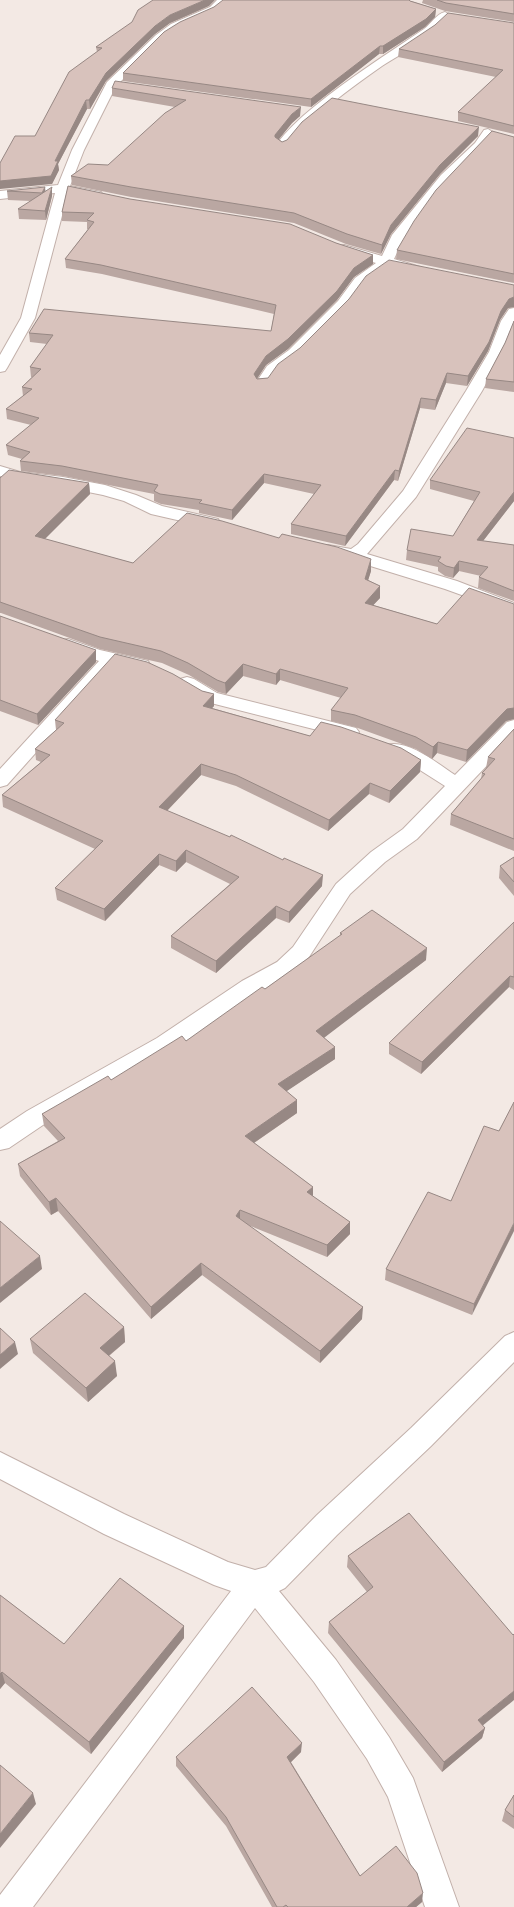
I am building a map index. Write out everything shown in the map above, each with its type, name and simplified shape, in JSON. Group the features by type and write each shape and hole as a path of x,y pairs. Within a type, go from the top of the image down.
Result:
{"street":[{"path":"0,368 28,318 63,188 78,150 110,84 160,37 175,26 214,9 221,3 222,0"},
{"path":"282,145 297,127 329,101 378,64 451,16 434,12"},
{"path":"110,84 125,86"},
{"path":"329,101 344,104"},
{"path":"300,110 315,113"},
{"path":"262,384 272,369 294,353 343,304 360,281 386,262 397,238 445,178 479,146 481,131 502,137"},
{"path":"0,195 63,188 108,198"},
{"path":"334,245 386,262 424,272"},
{"path":"354,556 364,548 410,494 474,391 496,352 508,321 514,312"},
{"path":"0,471 18,477 63,482 105,490 130,498 157,510 229,527"},
{"path":"316,548 354,556 451,585 514,609"},
{"path":"50,637 94,654 164,672 210,697 260,712 346,732 408,754 457,785"},
{"path":"0,781 111,658"},
{"path":"0,1141 35,1118 165,1044 250,987 285,968 304,946 343,889 378,857 410,834 514,726"},
{"path":"0,1465 30,1482 121,1527 224,1575 255,1584 275,1578 327,1525 421,1437 514,1344"},
{"path":"12,1907 255,1584"},
{"path":"255,1584 325,1671 378,1748 402,1789 442,1907"}],"building":[{"path":"153,0 205,0 170,15 155,26 106,73 89,100 86,100 55,161 58,161 51,176 0,181 0,163 15,136 35,136 69,72 102,48 96,47 132,22 138,10"},
{"path":"223,0 409,0 436,9 426,19 383,46 380,46 311,99 123,73 164,32 180,22 214,7"},
{"path":"437,0 514,0 514,14 446,3"},
{"path":"448,13 514,23 514,126 458,112 503,70 399,49 435,25"},
{"path":"115,81 301,107 292,114 275,135 275,137 282,142 287,140 302,122 332,98 479,127 440,165 391,225 382,245 347,234 294,213 71,176 88,164 108,165 165,113 186,100 112,88"},
{"path":"492,131 514,137 514,274 397,250 414,221 436,190"},
{"path":"68,186 130,199 290,224 336,243 373,255 354,268 337,291 288,339 266,356 254,374 257,379 268,378 278,364 300,348 349,299 366,276 389,260 514,285 514,297 509,299 501,311 489,342 468,376 447,373 436,400 421,398 399,471 395,470 346,536 291,524 321,485 264,474 232,510 199,503 202,500 160,494 154,491 158,485 62,466 20,461 30,452 6,445 39,418 6,409 32,389 22,387 41,369 30,367 53,335 29,333 44,309 271,331 276,305 101,265 65,259 94,222 87,220 94,213 62,212"},
{"path":"45,187 42,193 7,191"},
{"path":"52,187 45,211 18,209"},
{"path":"514,321 514,382 486,379 505,343"},
{"path":"467,428 514,438 514,492 477,540 514,545 514,591 479,577 488,567 459,561 454,568 446,566 438,561 441,557 407,550 411,529 453,536 480,492 430,480"},
{"path":"9,470 89,483 35,536 133,563 187,513 222,521 279,538 282,534 337,547 371,559 365,579 380,586 365,603 437,624 469,588 514,604 514,708 507,709 467,750 438,742 433,747 416,737 355,715 331,710 348,688 280,669 276,674 243,664 225,683 188,663 161,651 100,637 0,602 0,478"},
{"path":"0,616 96,650 37,714 0,700"},
{"path":"115,654 147,662 173,674 202,691 214,694 203,706 310,736 321,722 341,727 401,748 421,760 390,791 370,783 329,820 236,775 201,764 159,807 230,837 231,835 283,860 284,858 323,875 289,912 276,906 216,961 171,936 239,877 186,850 176,861 159,854 104,909 55,888 103,841 2,795 50,755 35,749 64,723 55,720"},
{"path":"514,729 514,839 451,814 485,774 482,773 495,759 488,757"},
{"path":"514,857 514,882 500,866"},
{"path":"372,910 427,948 316,1031 335,1047 278,1084 297,1100 245,1136 313,1187 307,1192 350,1222 327,1245 240,1210 236,1216 363,1307 320,1351 201,1263 151,1307 56,1198 49,1202 18,1164 65,1138 42,1114 108,1076 111,1080 182,1036 186,1041 262,987 265,989 342,934 340,933"},
{"path":"514,922 514,977 510,976 422,1062 389,1043"},
{"path":"514,1102 514,1223 474,1304 386,1269 428,1192 451,1201 484,1126 499,1131"},
{"path":"0,1221 40,1256 0,1288"},
{"path":"85,1293 124,1327 100,1348 115,1361 86,1388 30,1339"},
{"path":"0,1328 15,1342 0,1355"},
{"path":"409,1513 513,1635 514,1634 514,1691 478,1720 485,1728 444,1762 329,1622 373,1587 348,1556"},
{"path":"120,1578 184,1626 89,1742 2,1672 0,1674 0,1595 64,1644"},
{"path":"252,1687 302,1743 287,1757 360,1876 396,1846 417,1873 423,1893 407,1907 288,1907 286,1905 283,1907 277,1907 226,1817 176,1757"},
{"path":"0,1765 33,1793 0,1834"},
{"path":"514,1795 514,1817 505,1810"}]}
